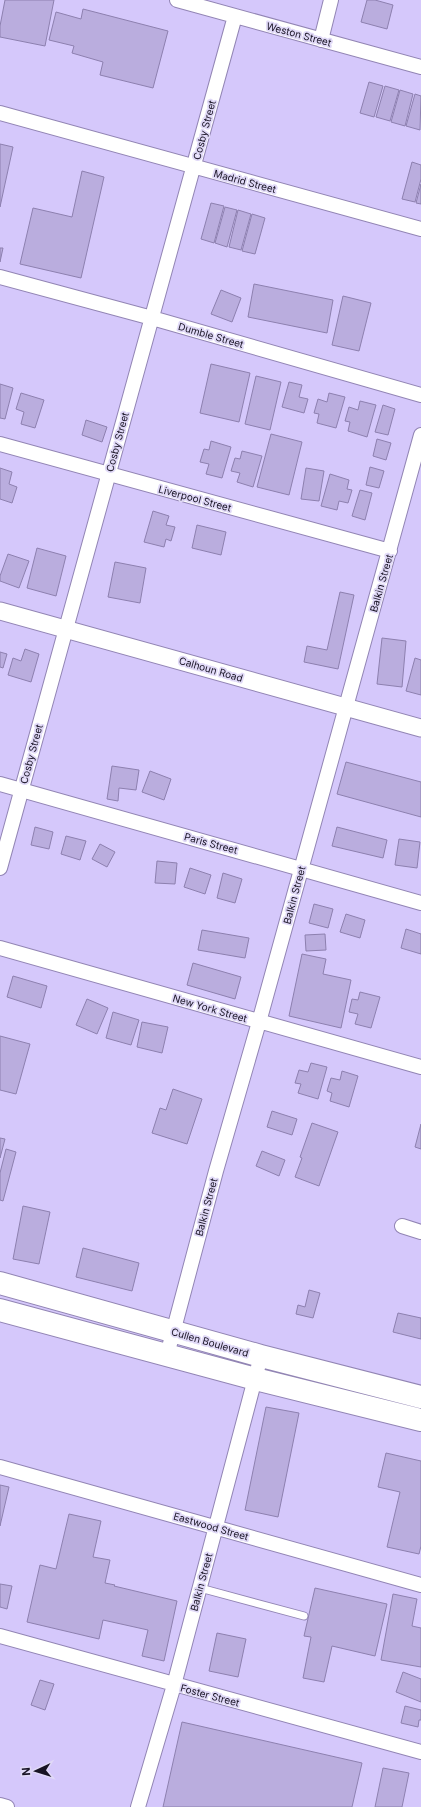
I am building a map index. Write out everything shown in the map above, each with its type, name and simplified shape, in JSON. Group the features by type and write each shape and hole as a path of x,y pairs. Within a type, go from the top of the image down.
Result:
{"main road":[{"name":"Cullen Boulevard","path":"0,1283 261,1356 421,1397"},
{"path":"0,1310 255,1379 421,1420"}],"street":[{"name":"Weston Street","path":"177,0 421,67"},
{"path":"321,40 332,0"},
{"name":"Cosby Street","path":"0,868 235,16"},
{"name":"Madrid Street","path":"0,113 421,229"},
{"name":"Dumble Street","path":"0,277 152,318 421,395"},
{"name":"Balkin Street","path":"167,1355 216,1171 259,1022 421,436"},
{"name":"Liverpool Street","path":"0,444 390,550"},
{"name":"Calhoun Road","path":"0,611 421,728"},
{"name":"Paris Street","path":"0,784 421,902"},
{"name":"New York Street","path":"0,948 421,1067"},
{"path":"402,1226 421,1232"},
{"name":"Balkin Street","path":"138,1807 174,1685 261,1356"},
{"name":"Eastwood Street","path":"0,1468 421,1585"},
{"name":"Foster Street","path":"0,1636 421,1752"},
{"path":"0,1805 7,1807"}],"lane":[{"path":"200,1588 304,1616"}],"building":[{"path":"5,0 54,0 45,46 0,37 0,26"},
{"path":"367,0 375,0 393,5 387,29 361,22"},
{"path":"83,9 168,31 153,88 100,75 103,62 72,53 74,46 49,40 56,12 81,19"},
{"path":"369,82 383,86 374,117 360,113"},
{"path":"385,86 399,90 390,121 376,117"},
{"path":"400,90 413,94 405,126 391,122"},
{"path":"415,94 421,96 420,130 406,126"},
{"path":"0,144 13,147 0,207"},
{"path":"412,162 421,165 421,179 415,202 402,199"},
{"path":"82,171 104,177 81,278 20,264 33,208 72,217"},
{"path":"421,184 421,204 416,203"},
{"path":"211,203 224,206 214,243 201,239"},
{"path":"225,207 237,210 227,247 215,243"},
{"path":"238,210 251,214 241,250 229,247"},
{"path":"252,214 265,218 255,254 242,251"},
{"path":"0,248 3,248 0,262"},
{"path":"254,284 333,300 327,333 248,317"},
{"path":"221,290 241,298 232,322 211,314"},
{"path":"343,296 371,303 359,351 332,345"},
{"path":"211,364 250,373 239,422 200,413"},
{"path":"256,376 281,382 270,430 245,424"},
{"path":"289,382 302,385 299,397 308,399 304,413 282,407"},
{"path":"0,384 13,388 5,419 0,418"},
{"path":"21,393 44,400 35,428 21,424 24,412 16,409"},
{"path":"329,393 345,397 336,428 317,423 319,414 314,413 318,399 327,402"},
{"path":"360,401 376,405 367,437 348,431 350,422 345,421 349,407 358,410"},
{"path":"383,405 395,409 388,435 375,432"},
{"path":"86,420 107,427 102,442 82,435"},
{"path":"271,434 302,442 289,495 257,487"},
{"path":"377,439 391,443 386,460 373,456"},
{"path":"211,441 231,447 222,478 206,474 209,464 200,462 204,449 209,450"},
{"path":"242,451 262,456 253,487 237,482 240,473 231,471 235,458 240,459"},
{"path":"370,467 384,471 379,488 366,485"},
{"path":"0,468 12,472 9,484 17,487 12,503 0,499"},
{"path":"306,468 324,471 319,501 301,499"},
{"path":"330,474 349,480 347,489 352,490 348,503 339,501 337,510 321,506"},
{"path":"360,490 372,493 365,520 352,516"},
{"path":"153,511 169,516 166,525 175,527 171,541 166,539 164,547 144,542"},
{"path":"197,525 226,532 221,555 192,548"},
{"path":"37,548 66,556 56,596 27,588"},
{"path":"8,554 29,561 19,588 0,581 0,576"},
{"path":"115,562 146,568 140,603 108,597"},
{"path":"340,592 354,595 338,669 304,662 307,646 327,650"},
{"path":"382,638 406,641 402,687 377,684"},
{"path":"25,649 39,654 31,682 8,675 13,658 21,661"},
{"path":"0,652 7,654 3,668 0,667"},
{"path":"415,658 421,660 421,695 406,691"},
{"path":"346,762 421,782 421,817 337,794"},
{"path":"112,766 139,770 136,790 119,788 118,801 107,799"},
{"path":"150,771 171,779 164,800 142,792"},
{"path":"35,827 53,832 49,849 31,845"},
{"path":"337,827 387,840 383,858 332,846"},
{"path":"66,836 86,841 80,860 61,854"},
{"path":"399,839 420,842 417,868 395,865"},
{"path":"100,844 115,852 107,867 92,859"},
{"path":"157,861 177,863 175,884 155,883"},
{"path":"190,868 211,875 205,894 184,887"},
{"path":"223,873 242,879 235,903 217,898"},
{"path":"314,904 333,909 328,928 309,923"},
{"path":"346,914 365,920 360,938 340,932"},
{"path":"406,929 421,934 421,954 401,948"},
{"path":"202,930 249,938 245,958 198,950"},
{"path":"325,934 326,950 306,951 305,935"},
{"path":"302,954 326,959 323,974 351,980 341,1028 289,1016"},
{"path":"193,963 241,977 235,999 187,985"},
{"path":"13,976 47,986 41,1008 7,997"},
{"path":"360,992 380,997 371,1028 355,1024 358,1014 349,1012 352,999 358,1000"},
{"path":"87,999 108,1008 97,1034 76,1025"},
{"path":"113,1012 139,1020 131,1045 106,1038"},
{"path":"142,1022 168,1027 162,1053 137,1047"},
{"path":"0,1036 30,1044 16,1094 0,1090"},
{"path":"311,1063 327,1067 318,1099 298,1093 301,1084 295,1083 299,1070 308,1072"},
{"path":"342,1071 358,1076 349,1107 330,1101 332,1093 327,1091 331,1078 340,1080"},
{"path":"173,1089 202,1099 187,1144 152,1133 160,1108 166,1110"},
{"path":"272,1111 297,1119 292,1135 267,1127"},
{"path":"312,1123 338,1132 319,1186 295,1177 302,1158 300,1157"},
{"path":"421,1124 421,1149 415,1147"},
{"path":"0,1138 5,1139 0,1158"},
{"path":"6,1149 16,1152 3,1201 0,1200 0,1173"},
{"path":"262,1151 285,1160 279,1176 256,1166"},
{"path":"23,1206 50,1212 39,1264 13,1259"},
{"path":"83,1248 139,1263 132,1291 76,1277"},
{"path":"309,1290 320,1293 313,1318 296,1314 298,1305 305,1307"},
{"path":"398,1313 421,1318 421,1339 393,1332"},
{"path":"266,1407 299,1413 278,1517 245,1510"},
{"path":"386,1453 421,1461 421,1546 419,1554 387,1547 400,1492 378,1487"},
{"path":"0,1485 9,1487 0,1526"},
{"path":"69,1514 101,1521 93,1557 110,1560 105,1583 177,1601 164,1661 142,1656 148,1630 103,1620 99,1639 27,1622 40,1565 56,1569"},
{"path":"0,1584 12,1586 7,1609 0,1607"},
{"path":"315,1588 387,1604 375,1656 332,1646 324,1682 303,1678 311,1637 304,1636"},
{"path":"393,1594 417,1599 412,1626 421,1628 421,1667 381,1660"},
{"path":"217,1633 246,1639 238,1677 209,1671"},
{"path":"403,1672 421,1679 421,1702 396,1692"},
{"path":"40,1680 54,1684 45,1710 31,1705"},
{"path":"405,1706 421,1710 421,1720 419,1720 418,1727 401,1723"},
{"path":"182,1722 362,1763 352,1807 163,1807"},
{"path":"383,1768 409,1773 402,1807 375,1807"}]}
